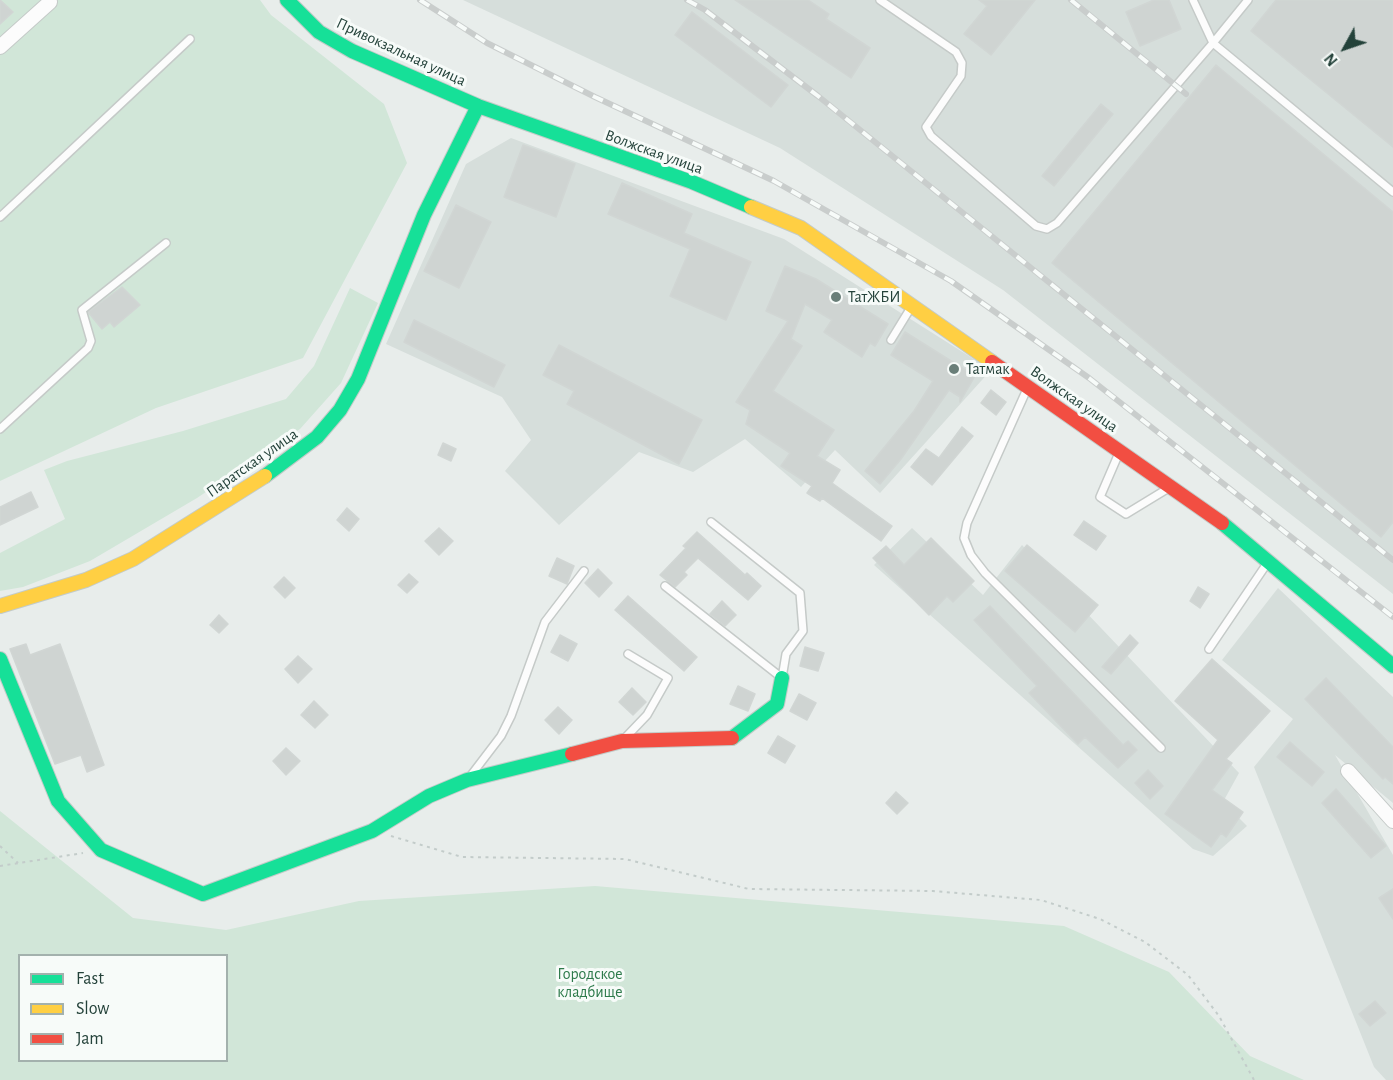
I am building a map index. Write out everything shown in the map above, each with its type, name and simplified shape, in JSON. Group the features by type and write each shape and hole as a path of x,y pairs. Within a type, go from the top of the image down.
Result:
{"main road":[{"name":"Привокзальная улица","path":"287,0 320,32 352,51 478,106"},
{"name":"Волжская улица","path":"478,106 692,182 801,228 1239,534 1393,666"},
{"name":"Паратская улица","path":"0,606 86,580 133,559 247,489 317,437 340,410 358,379 424,215 478,106"},
{"path":"0,658 58,801 101,850 203,894 372,831 429,796 467,780 622,741 734,738 777,704 782,678"}],"street":[{"path":"0,47 50,2"},
{"path":"1348,771 1393,821"}],"lane":[{"path":"880,0 956,52 962,63 961,76 926,127 931,136 1036,226 1047,229 1057,223 1248,0"},
{"path":"1194,0 1213,43 1393,192"},
{"path":"0,217 190,39"},
{"path":"0,429 88,348 91,341 82,310 166,243"},
{"path":"891,340 912,305"},
{"path":"1028,386 968,523 964,538 971,555 985,573 1161,748"},
{"path":"1120,451 1100,497 1126,514 1171,487"},
{"path":"665,586 782,678 786,654 803,631 800,594 711,522"},
{"path":"1209,649 1269,560"},
{"path":"467,780 501,736 511,716 545,622 584,571"},
{"path":"622,741 647,716 668,678 628,654"}],"path":[{"path":"372,831 462,857 625,859 749,889 933,891 1041,900 1109,924 1145,942 1188,975 1219,1016 1254,1080"},
{"path":"0,846 18,863"},
{"path":"0,866 101,850"}],"shaded area":[{"path":"463,0 1393,0 1393,594 1003,290 780,148"},
{"path":"511,138 784,239 991,370 880,493 835,450 801,487 745,439 693,472 639,452 559,525 505,471 531,440 502,397 386,344 466,164"},
{"path":"912,528 983,595 1022,545 1239,773 1223,802 1247,826 1213,856 1193,849 874,565"},
{"path":"1278,588 1393,697 1393,803 1335,755 1393,855 1393,1080 1386,1080 1374,1067 1254,767 1293,719 1222,660"}],"green space":[{"path":"0,0 260,0 271,15 384,104 407,163 303,358 156,408 0,481"},
{"path":"350,288 378,303 341,383 300,429 197,498 90,561 23,587 0,591 0,553 65,519 44,470 67,461 183,431 286,399 314,366"},
{"name":"Городское кладбище","path":"0,811 133,918 226,930 359,901 595,886 1064,926 1169,972 1250,1056 1304,1080 0,1080"}],"building":[{"path":"0,0 13,12 0,24"},
{"path":"735,0 808,0 829,14 826,19 870,48 851,78"},
{"path":"979,0 1035,0 991,55 964,34 987,6"},
{"path":"1154,0 1169,0 1181,29 1140,46 1126,12"},
{"path":"1276,0 1393,0 1393,147 1251,31"},
{"path":"692,12 788,85 771,107 675,35"},
{"path":"1216,65 1393,212 1393,522 1381,537 1052,263"},
{"path":"1101,104 1113,114 1054,186 1042,176"},
{"path":"523,145 575,164 556,217 504,197"},
{"path":"622,183 692,214 684,233 751,262 726,320 670,296 690,249 608,214"},
{"path":"456,205 491,222 459,288 424,271"},
{"path":"785,266 816,279 888,324 875,346 870,343 862,357 824,332 832,320 805,304 791,339 802,346 773,391 834,430 817,456 840,470 832,483 892,526 881,541 822,498 820,501 807,493 812,486 781,466 790,453 746,424 750,410 736,402 788,321 766,311"},
{"path":"122,287 140,305 114,327 110,322 102,329 88,312"},
{"path":"414,320 505,365 494,387 404,342"},
{"path":"905,332 975,376 960,402 960,397 949,390 901,459 880,484 865,471 914,411 933,381 891,355"},
{"path":"559,345 702,420 679,464 567,404 574,391 543,375"},
{"path":"991,390 1006,402 996,415 981,403"},
{"path":"962,427 973,436 932,485 911,467 926,449 939,458"},
{"path":"443,443 456,449 451,461 438,455"},
{"path":"31,492 38,507 0,525 0,507"},
{"path":"347,508 359,519 349,531 337,520"},
{"path":"1084,521 1106,536 1096,550 1074,535"},
{"path":"439,528 453,541 439,555 425,541"},
{"path":"697,532 745,575 747,573 761,586 748,600 698,558 684,572 687,575 675,587 660,575 686,548 683,546"},
{"path":"931,538 974,581 953,602 947,596 929,615 873,558 886,546 904,565"},
{"path":"1027,545 1098,605 1075,632 1005,571"},
{"path":"557,558 574,566 567,584 549,576"},
{"path":"598,569 612,583 599,597 585,583"},
{"path":"409,574 418,582 407,593 398,585"},
{"path":"284,577 295,588 285,598 274,587"},
{"path":"1198,587 1209,594 1200,608 1190,601"},
{"path":"628,596 697,657 684,671 615,610"},
{"path":"722,601 736,615 725,626 710,614"},
{"path":"990,606 1123,745 1128,741 1137,750 1118,768 1085,737 1078,744 1029,693 1037,686 974,620"},
{"path":"219,615 228,624 219,633 210,625"},
{"path":"560,635 577,644 568,661 551,652"},
{"path":"1130,635 1138,643 1111,674 1102,667"},
{"path":"26,644 30,655 60,644 104,765 87,772 81,755 55,764 10,649"},
{"path":"805,647 824,653 818,671 800,666"},
{"path":"298,656 312,669 298,683 285,669"},
{"path":"1212,659 1270,711 1226,759 1232,763 1212,790 1243,812 1226,837 1221,833 1211,847 1165,814 1218,740 1175,701"},
{"path":"1326,678 1393,747 1393,784 1385,777 1383,779 1305,699"},
{"path":"738,686 755,694 748,711 730,704"},
{"path":"632,688 646,702 633,715 619,702"},
{"path":"799,694 816,703 807,720 790,711"},
{"path":"314,701 328,715 315,728 301,715"},
{"path":"558,707 572,720 559,734 545,720"},
{"path":"778,736 795,746 785,763 768,753"},
{"path":"1290,742 1324,772 1312,786 1277,757"},
{"path":"286,748 300,761 286,775 273,761"},
{"path":"1148,770 1163,786 1150,799 1135,783"},
{"path":"1336,789 1386,846 1371,858 1322,803"},
{"path":"896,792 908,803 897,814 886,803"},
{"path":"1393,889 1393,919 1379,898"},
{"path":"1375,1001 1386,1013 1370,1026 1359,1014"}],"railway":[{"path":"420,0 487,43 595,97 774,181 951,281 1089,378 1393,617"},
{"path":"687,0 705,10 818,96 1393,560"},
{"path":"1071,0 1186,94"}],"traffic: fast":[{"path":"287,0 319,32 352,51 478,106 692,182 751,207"},
{"path":"265,476 317,437 340,410 358,379 424,215 478,106"},
{"path":"1222,523 1393,666"},
{"path":"0,659 58,801 101,850 203,894 372,831 429,796 467,780 572,754"},
{"path":"732,738 777,704 782,678"}],"traffic: slow":[{"path":"751,207 801,228 992,362"},
{"path":"0,606 86,580 133,559 265,476"}],"traffic: jam":[{"path":"992,362 1222,523"},
{"path":"572,754 622,741 732,738"}],"place":[{"name":"ТатЖБИ","path":"836,297"},
{"name":"Татмак","path":"954,369"}]}
